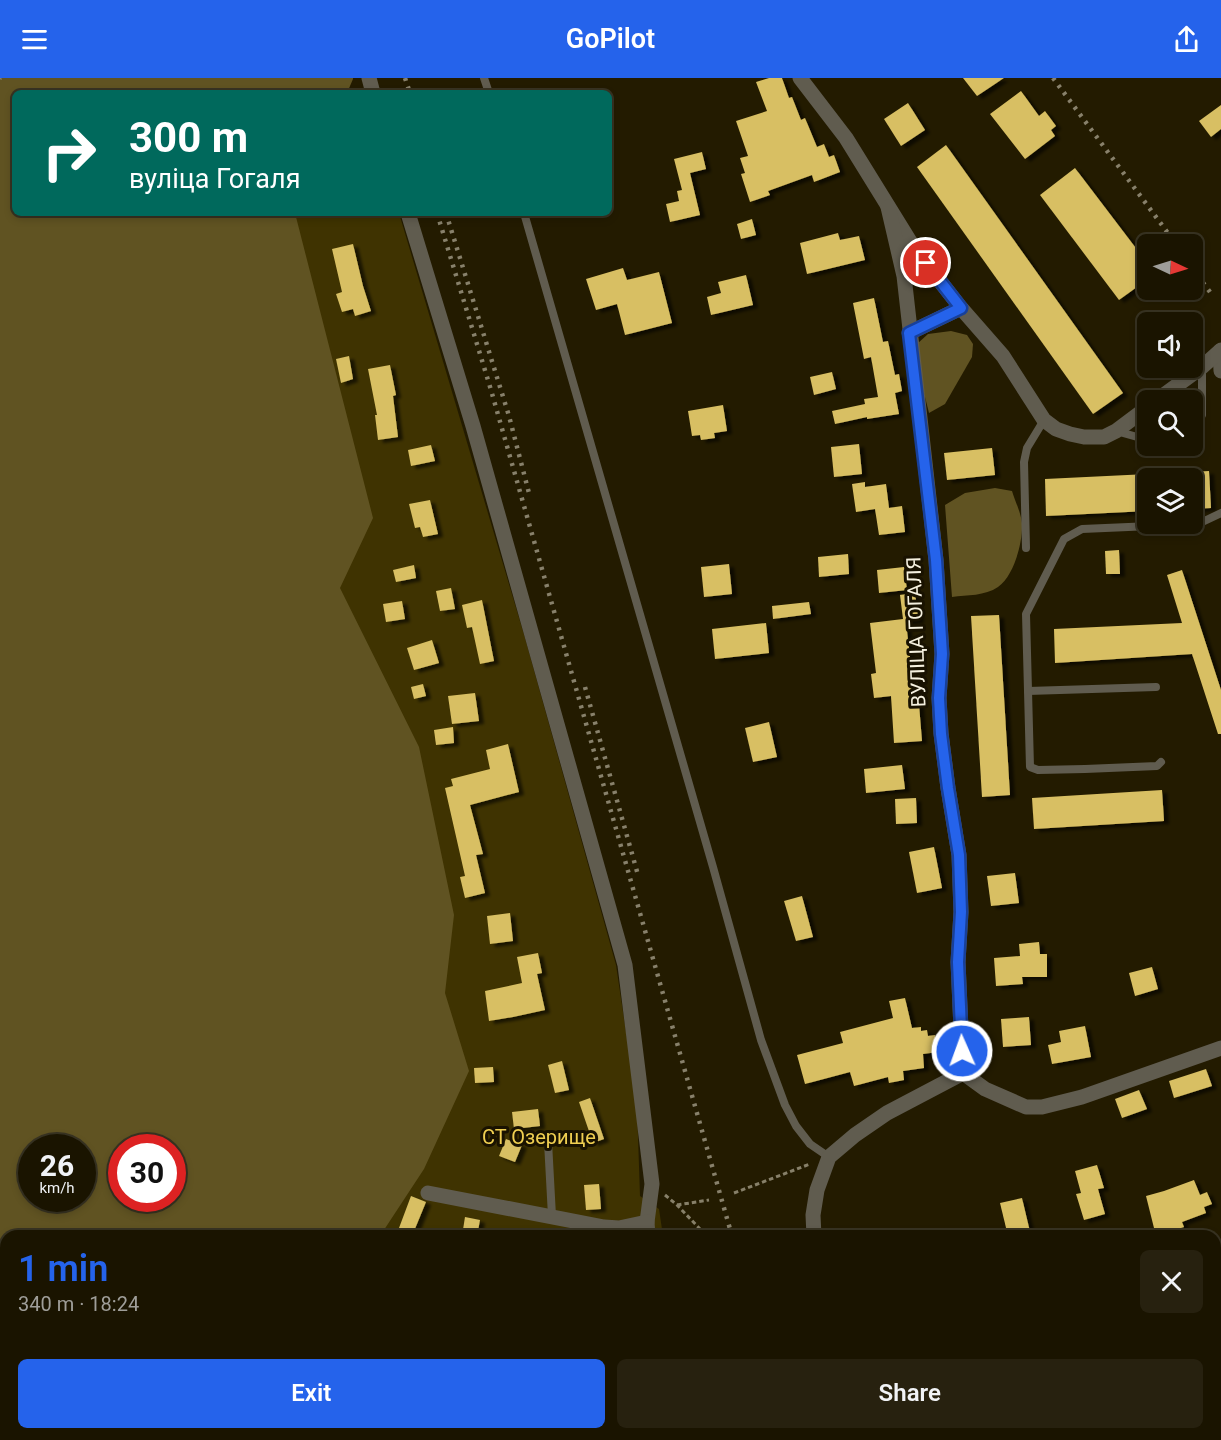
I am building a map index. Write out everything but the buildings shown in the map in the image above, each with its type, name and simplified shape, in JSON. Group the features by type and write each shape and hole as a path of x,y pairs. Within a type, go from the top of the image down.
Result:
{"street":[{"name":"ВУЛІЦА ГОГАЛЯ","path":"800,78 846,138 914,248 961,308 1003,356 1044,420"},
{"name":"ВУЛІЦА ГОГАЛЯ","path":"888,207 904,276 936,560 942,654 939,698 941,734 959,855 961,912 958,962 963,1073"},
{"path":"409,216 476,438 625,965 652,1184 648,1222 620,1228 428,1193"},
{"path":"909,333 961,308"},
{"path":"1203,366 1220,350"},
{"path":"1220,350 1221,371"},
{"path":"1171,390 1187,378"},
{"path":"1044,420 1056,429 1070,434 1104,437 1137,415"},
{"path":"814,1230 813,1215 817,1190 829,1157 855,1135 887,1113 963,1073 985,1089 1026,1107 1042,1107 1082,1097 1221,1048"}],"lane":[{"path":"525,216 761,1040 785,1104 796,1126 810,1144 829,1157"},
{"path":"1026,548 1024,462 1027,448 1044,420"},
{"path":"1116,431 1137,437"},
{"path":"1161,762 1157,766 1116,768 1038,770 1030,767 1026,614 1064,539 1082,529 1198,524 1221,513"},
{"path":"1028,691 1156,687"},
{"path":"548,1142 552,1216"}],"path":[{"path":"734,1193 829,1157"},
{"path":"652,1184 701,1230"},
{"path":"677,1205 709,1200"}],"green space":[{"name":"СТ Озерище","path":"285,216 400,216 525,638 616,965 637,1106 640,1196 659,1209 662,1230 370,1230 331,588"}],"shaded area":[{"path":"0,78 353,78 348,90 12,90 12,216 296,216 373,518 340,588 419,747 454,915 445,993 469,1071 424,1169 384,1230 0,1230"},
{"path":"951,331 967,335 973,344 972,357 945,404 929,413 922,385 917,344 928,334"},
{"path":"995,488 1012,491 1021,519 1021,539 1013,567 1004,582 993,590 976,595 952,597 945,505 965,493"}],"railway":[{"path":"405,78 409,90"},
{"path":"1053,78 1169,234"},
{"path":"438,216 491,390 730,1230"},
{"path":"447,216 509,416 530,497"},
{"path":"1203,283 1210,292"},
{"path":"585,687 638,875"}],"route":[{"path":"926,263 961,308 909,333 936,560 942,654 939,698 941,734 959,855 961,912 958,962 962,1051"}]}
